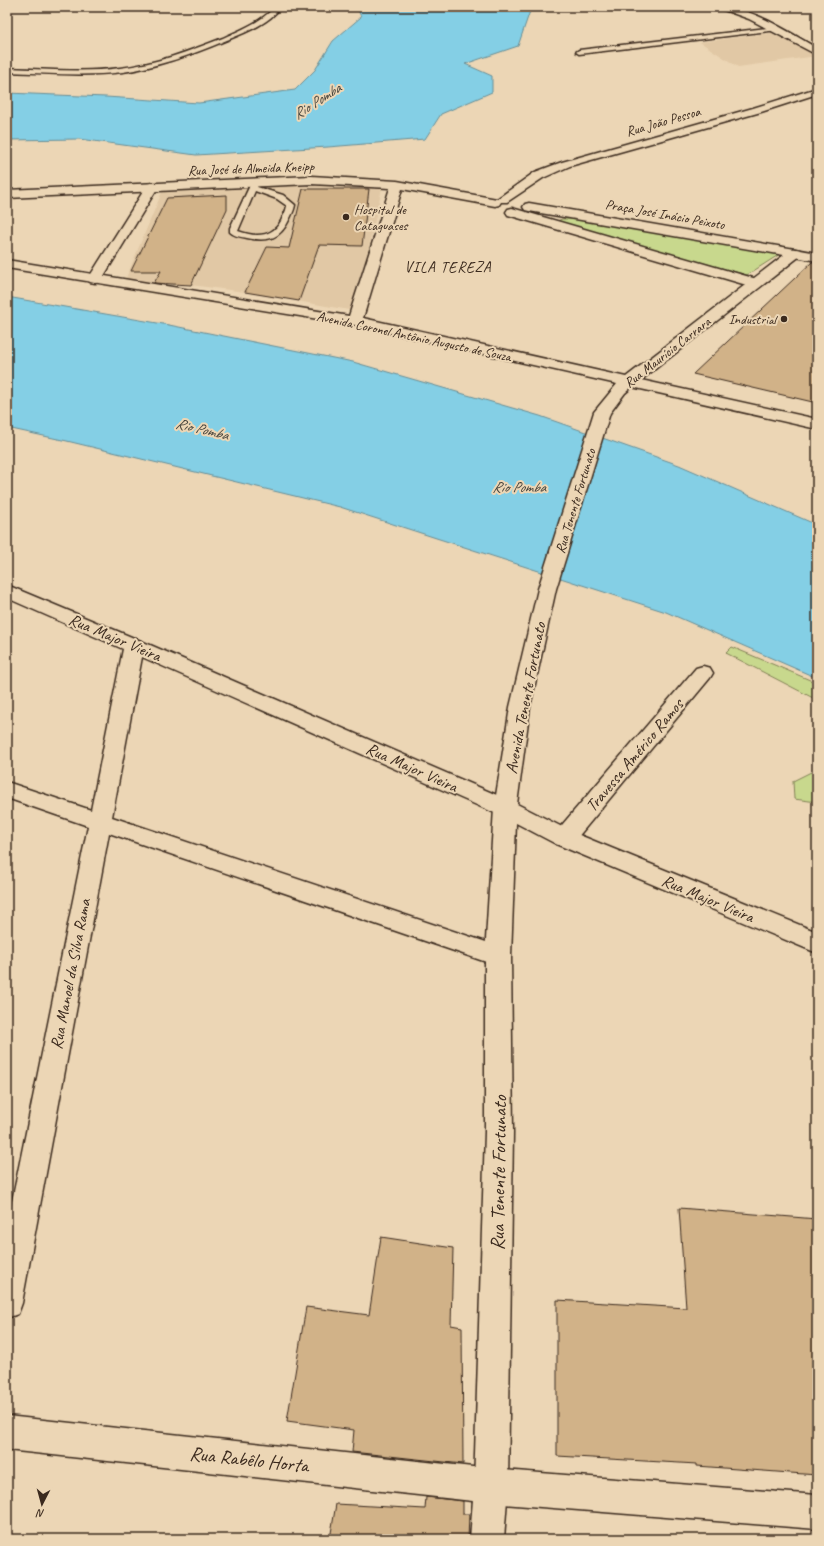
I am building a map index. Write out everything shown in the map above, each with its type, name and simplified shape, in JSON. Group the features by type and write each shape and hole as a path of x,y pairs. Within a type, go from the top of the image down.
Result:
{"street":[{"path":"724,7 752,17 817,52"},
{"name":"Rua João Pessoa","path":"499,200 539,175 566,164 757,110 817,91"},
{"name":"Rua José de Almeida Kneipp","path":"7,194 152,187 254,185 311,180 397,185 499,200"},
{"path":"355,321 397,185"},
{"path":"95,279 152,187"},
{"path":"512,212 523,211 527,204 520,188"},
{"name":"Praça José Inácio Peixoto","path":"499,200 514,198 527,204 817,257"},
{"path":"499,200 494,204 496,208 755,283"},
{"name":"Rua Maurício Carrara","path":"602,412 619,390 795,253"},
{"name":"Avenida Coronel Antônio Augusto de Souza","path":"7,264 355,321 817,424"},
{"name":"Rua Tenente Fortunato","path":"547,590 602,412"},
{"name":"Avenida Tenente Fortunato","path":"505,808 520,707 547,590"},
{"name":"Rua Major Vieira","path":"7,591 134,645 505,808 564,838 817,943"},
{"name":"Rua Manoel da Silva Rama","path":"7,1303 134,645"},
{"name":"Travessa Américo Ramos","path":"564,838 703,673"},
{"path":"7,790 498,956"},
{"name":"Rua Tenente Fortunato","path":"487,1539 491,1486 499,1132 498,956 505,808"},
{"name":"Rua Rabêlo Horta","path":"7,1433 491,1486 817,1512"}],"lane":[{"path":"7,70 96,72 123,70 152,64 215,44 266,19 278,7"},
{"path":"579,52 776,29"},
{"path":"254,185 275,195 291,206 291,211 279,230 272,234 253,237 244,236 234,232 234,228 254,185"}],"shaded area":[{"path":"778,32 817,54 817,56 738,67 700,42"},
{"path":"312,184 382,188 355,311 245,292 191,285 153,284 126,278 162,192"}],"green space":[{"path":"562,219 576,219 780,254 747,275 554,222"},
{"path":"732,647 817,683 817,700 726,653"},
{"path":"817,769 817,802 794,799 793,781"}],"water":[{"name":"Rio Pomba","path":"357,7 534,7 531,8 518,46 465,64 492,76 492,92 441,114 425,139 328,147 196,155 79,139 7,140 7,93 199,103 295,90 315,70 333,41 361,17"},
{"name":"Rio Pomba","path":"7,297 169,325 353,362 540,416 679,465 817,525 817,678 666,612 340,507 67,441 7,428"}],"building":[{"path":"303,189 369,189 362,246 319,245 299,301 245,292 267,247 289,248"},
{"path":"227,195 227,209 191,285 154,283 161,271 131,271 167,198"},
{"name":"Industrial","path":"812,262 817,262 817,403 693,374"},
{"path":"679,1208 817,1219 817,1475 697,1466 697,1464 557,1456 557,1300 686,1308"},
{"path":"381,1237 453,1248 451,1325 462,1327 463,1464 352,1452 354,1430 287,1421 306,1307 369,1315"},
{"path":"426,1497 463,1501 463,1514 469,1514 468,1539 330,1539 336,1504 425,1509"}],"place":[{"name":"Hospital de Cataguases","path":"346,217"},
{"name":"Industrial","path":"784,319"}],"district":[{"name":"VILA TEREZA","path":"448,267"}]}
